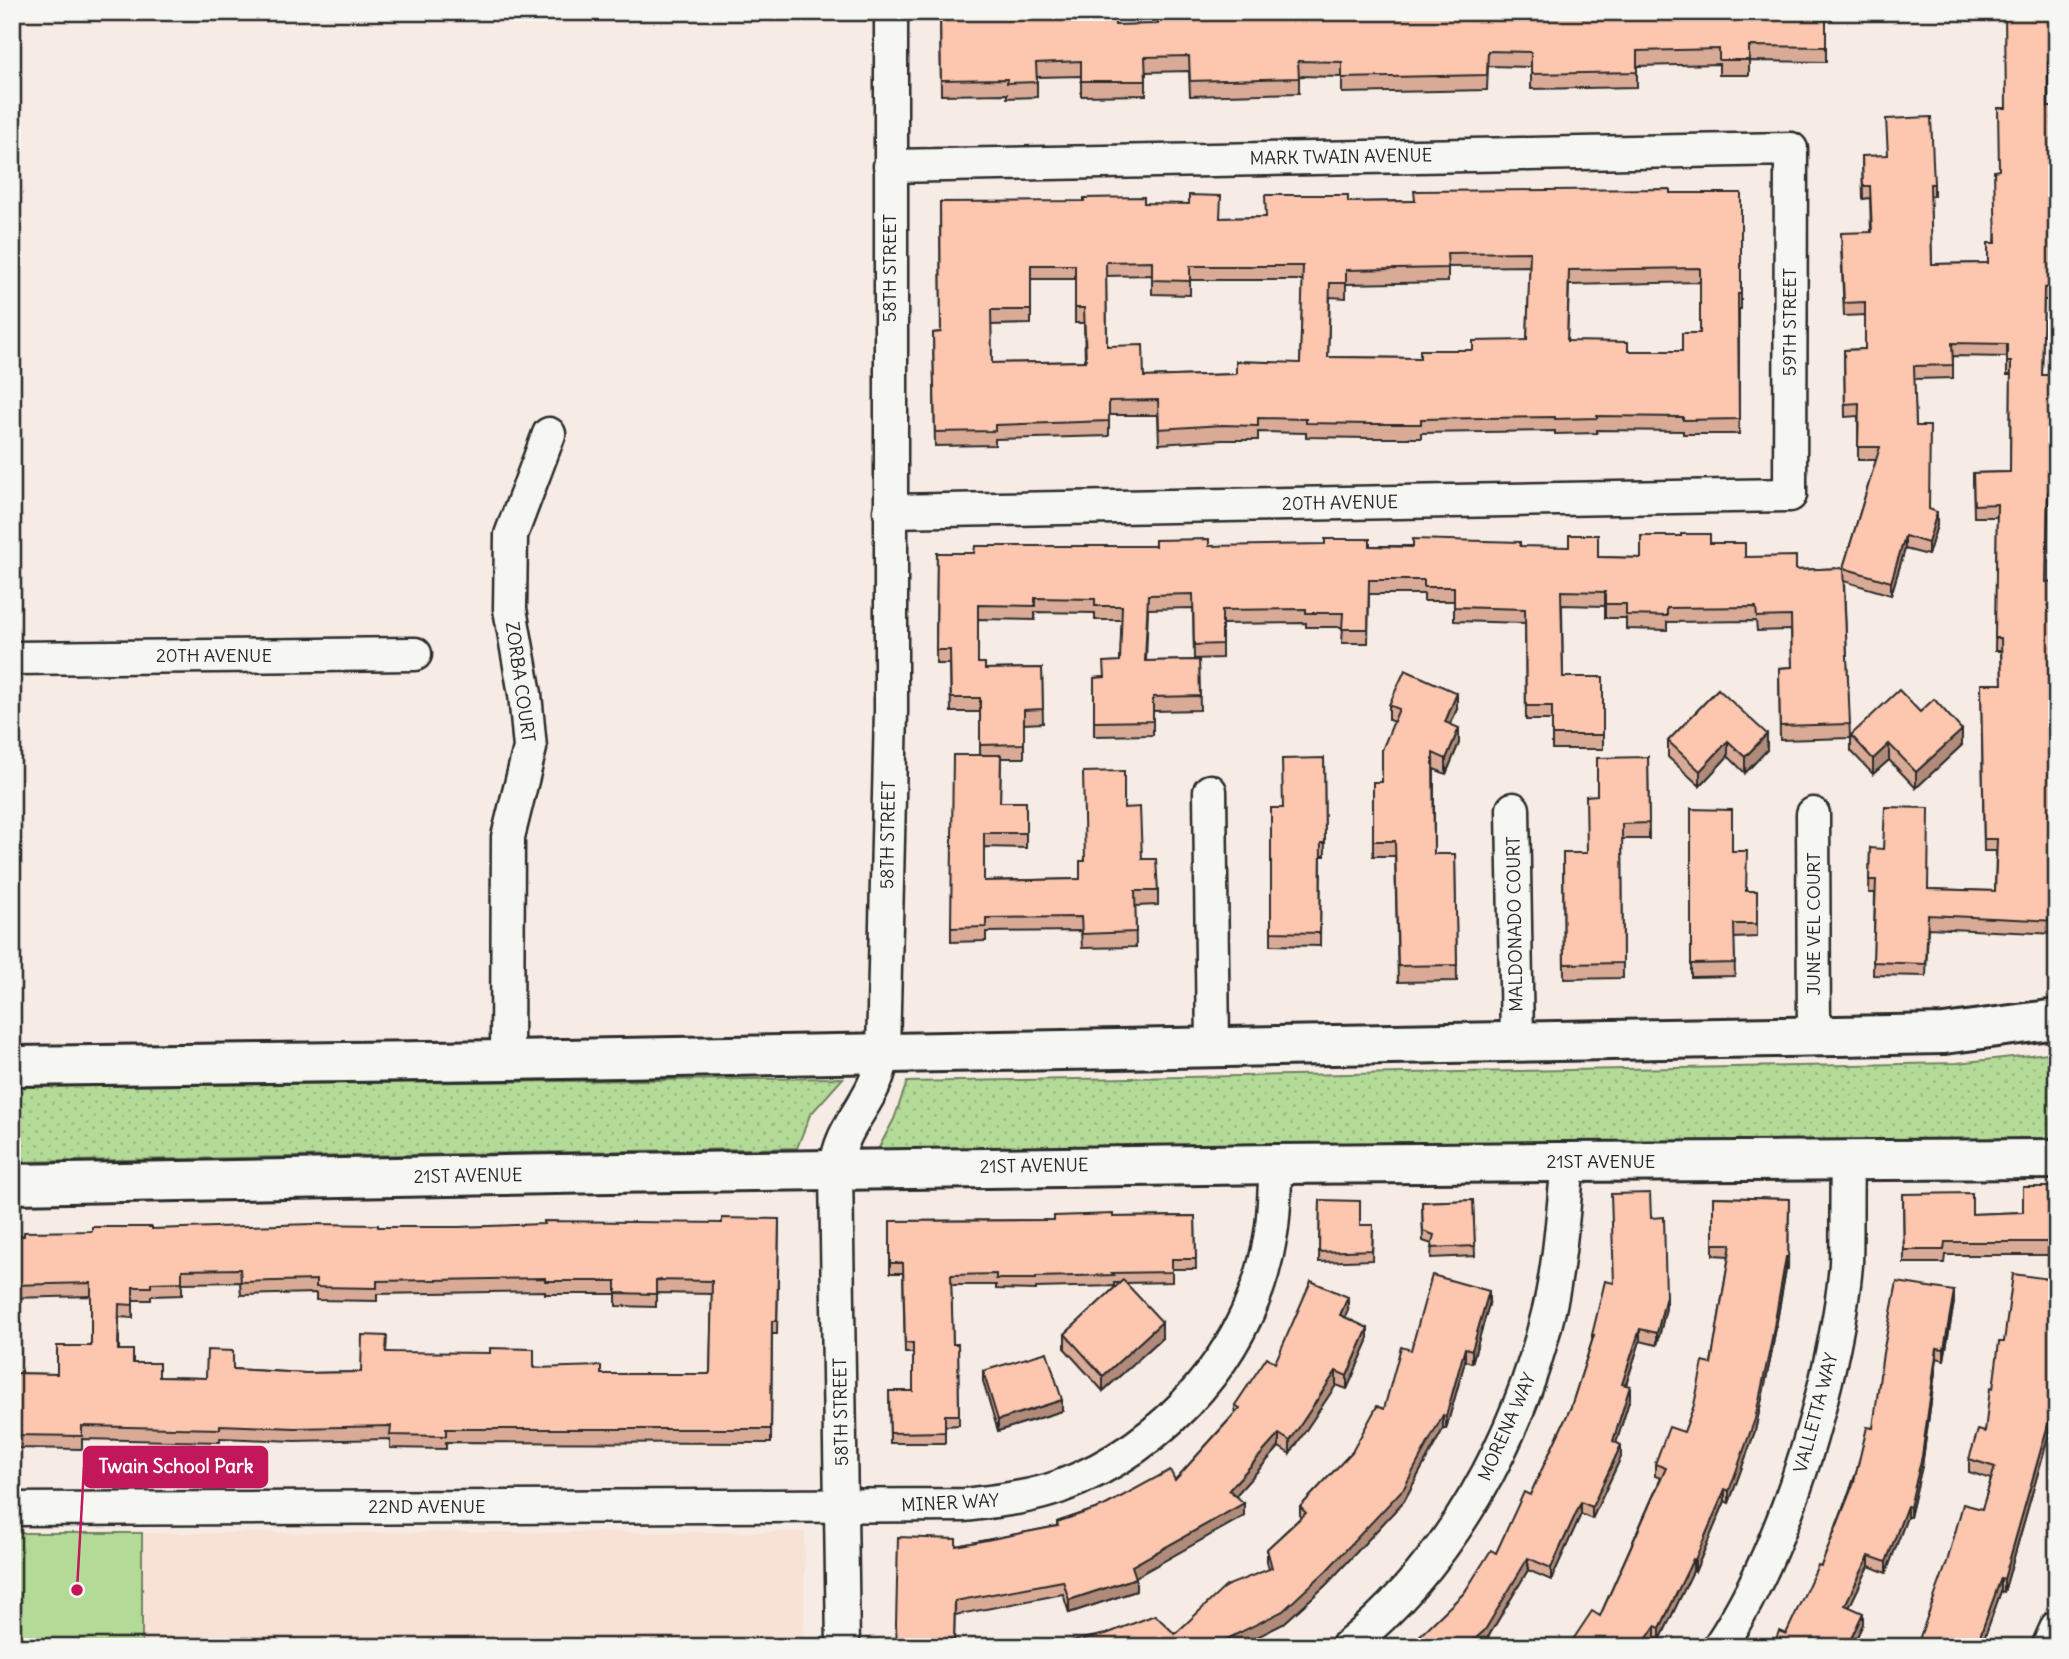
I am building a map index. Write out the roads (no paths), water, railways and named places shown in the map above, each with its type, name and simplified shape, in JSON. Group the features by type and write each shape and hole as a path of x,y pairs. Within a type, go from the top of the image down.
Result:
{"street":[{"name":"58TH STREET","path":"843,1647 836,1169 841,1143 877,1082 883,1052 891,711 891,12"},
{"name":"MARK TWAIN AVENUE","path":"890,166 1791,149"},
{"name":"59TH STREET","path":"1790,495 1791,149"},
{"name":"ZORBA COURT","path":"507,1060 508,837 530,748 525,694 510,609 511,534 549,434"},
{"name":"20TH AVENUE","path":"890,511 1790,495"},
{"name":"20TH AVENUE","path":"12,657 415,654"},
{"path":"1210,791 1213,1046"},
{"name":"MALDONADO COURT","path":"1513,809 1517,1040"},
{"name":"JUNE VEL COURT","path":"1814,814 1814,1035"},
{"path":"12,1066 507,1060 1944,1034 2057,1019"},
{"name":"21ST AVENUE","path":"12,1184 836,1169 1568,1162 1847,1163 2057,1159"},
{"name":"MORENA WAY","path":"1347,1647 1396,1601 1438,1552 1480,1489 1510,1431 1536,1361 1550,1308 1559,1255 1568,1162"},
{"name":"VALLETTA WAY","path":"1719,1647 1754,1583 1787,1511 1812,1436 1834,1344 1846,1266 1847,1163"},
{"name":"MINER WAY","path":"842,1506 964,1504 1010,1500 1057,1488 1098,1470 1138,1447 1196,1394 1223,1358 1245,1318 1259,1282 1271,1233 1276,1164"},
{"name":"22ND AVENUE","path":"12,1509 842,1506"},
{"path":"2048,1647 2057,1627"}],"place":[{"name":"Twain School Park","path":"77,1590"}]}
